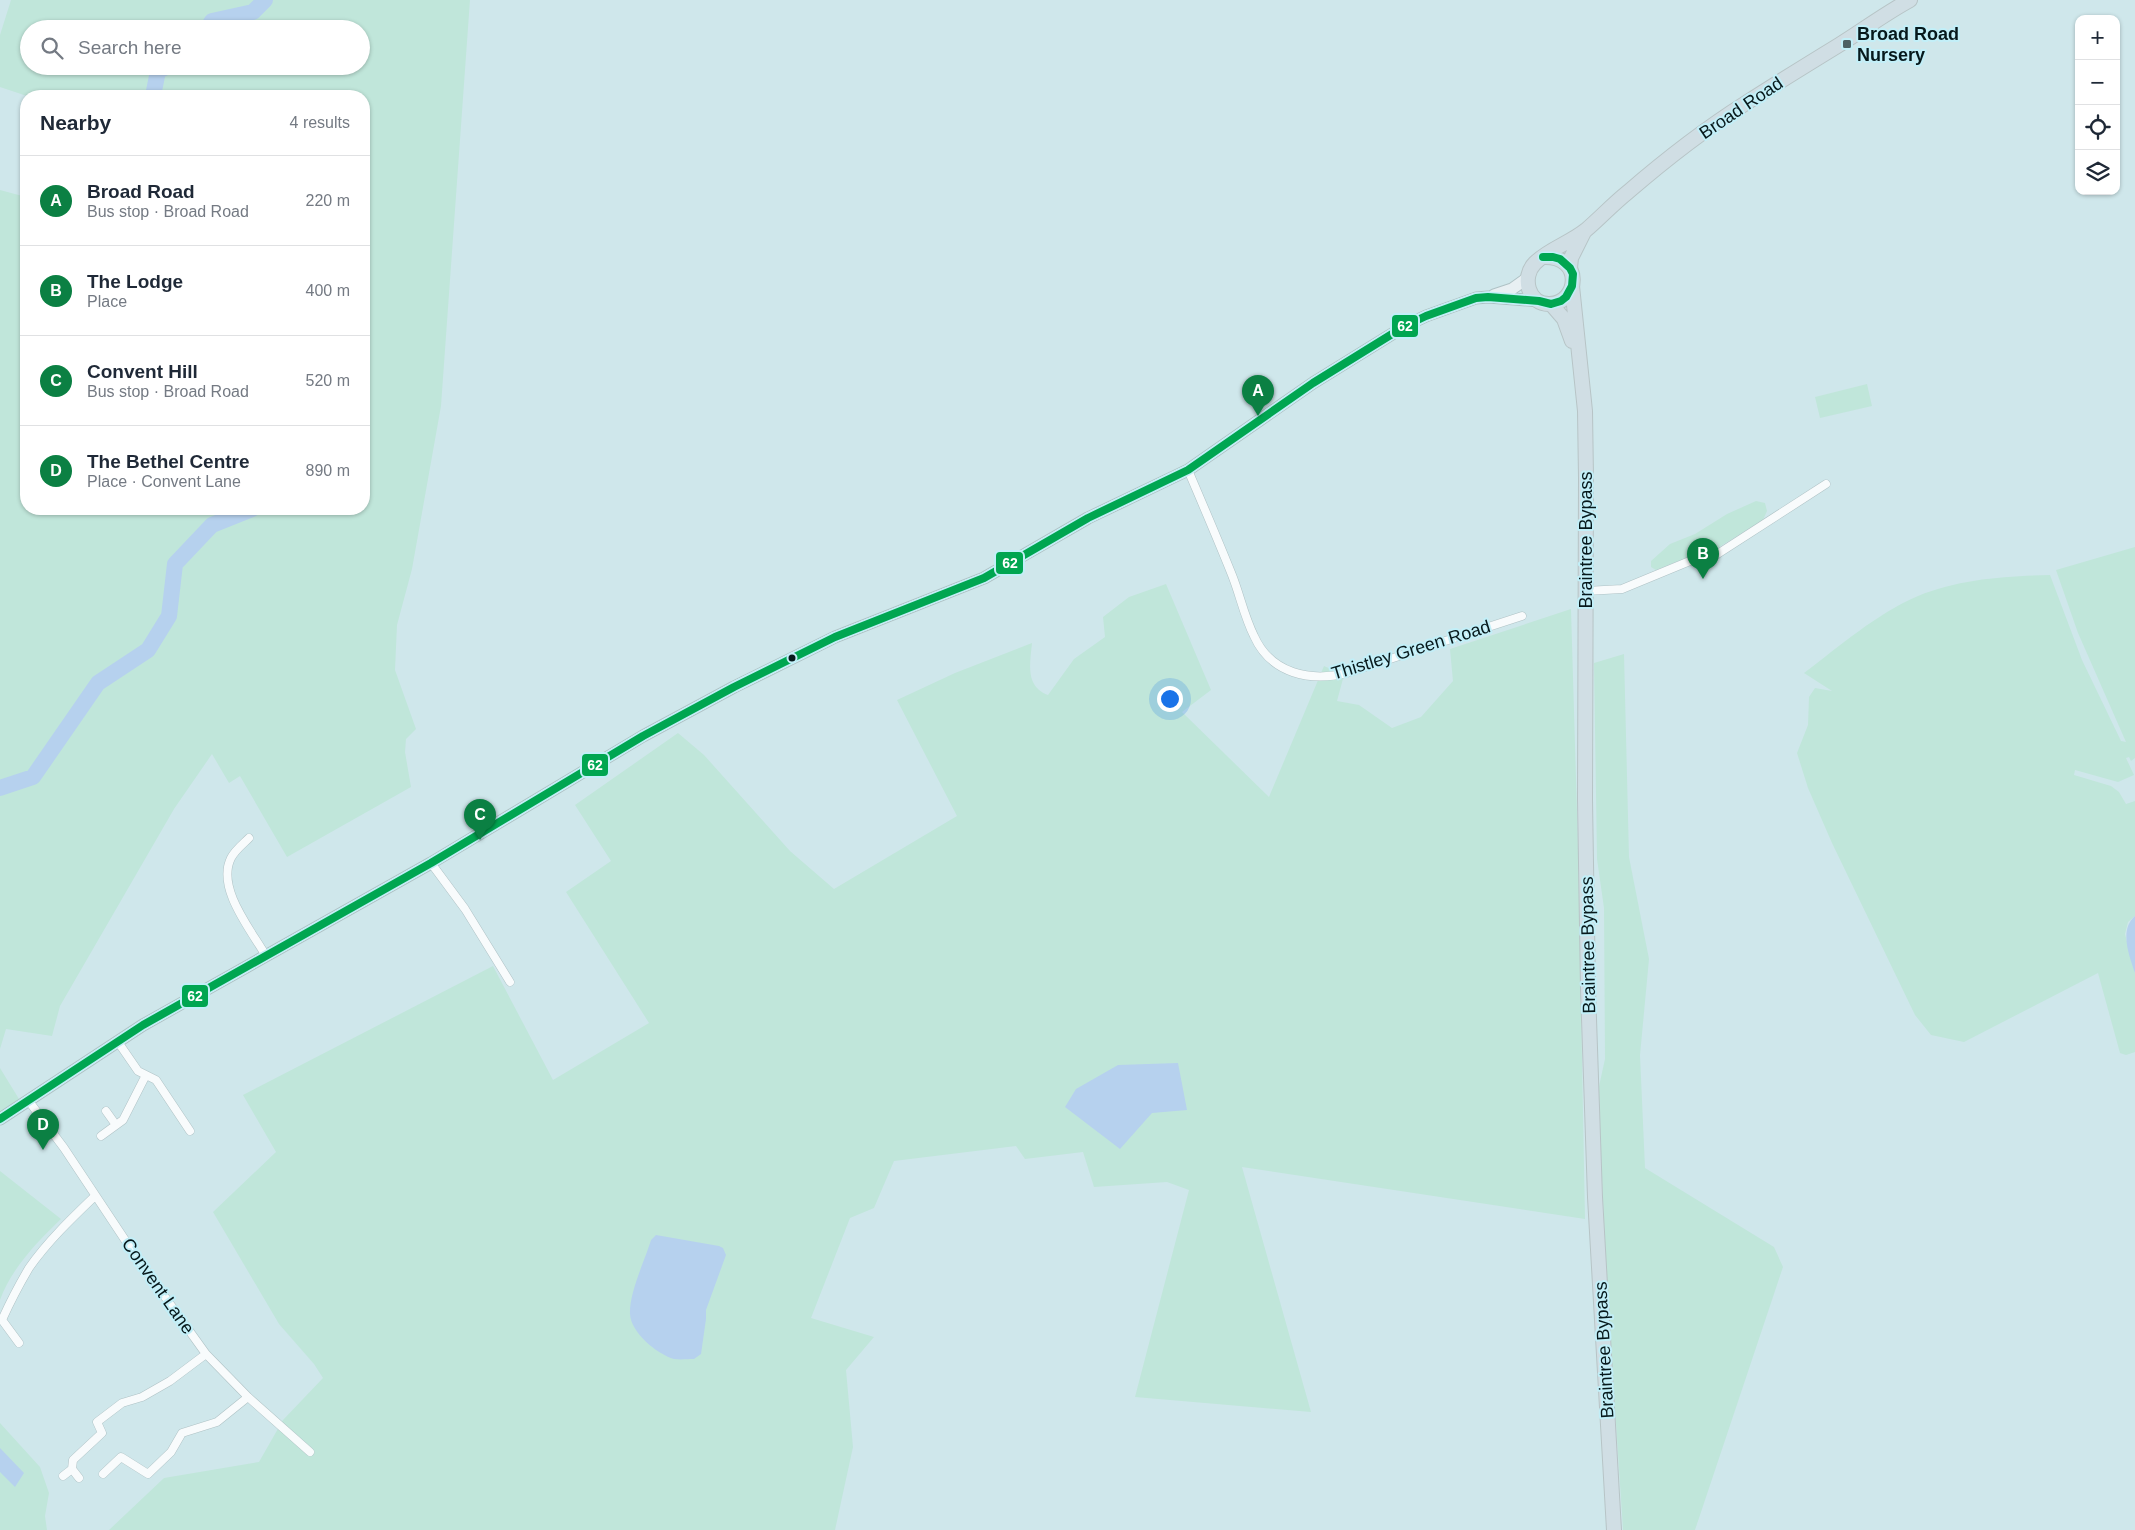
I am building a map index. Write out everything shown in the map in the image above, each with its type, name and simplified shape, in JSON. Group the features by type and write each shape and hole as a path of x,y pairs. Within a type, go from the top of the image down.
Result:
{"highway":[{"name":"Broad Road","path":"1526,279 1532,266 1543,257 1584,232 1647,175 1727,115 1910,0"},
{"name":"Broad Road","path":"1572,286 1571,258 1584,232"},
{"path":"1543,257 1560,259 1570,268"},
{"path":"1526,279 1532,296 1545,303 1566,297 1572,286"},
{"name":"Braintree Bypass","path":"1572,286 1578,361 1585,411 1585,790 1589,1007 1595,1197 1614,1530"},
{"name":"Braintree Bypass","path":"1545,303 1564,319 1578,361"}],"main road":[{"name":"Broad Road","path":"1488,297 1512,289 1526,279"},
{"name":"Broad Road","path":"0,1119 143,1025 431,863 643,736 734,687 858,626 984,578 1088,518 1188,470 1313,383 1405,326 1453,305 1476,298 1488,297 1545,303"}],"street":[{"name":"Thistley Green Road","path":"1188,470 1233,577 1254,636 1268,657 1293,672 1313,677 1330,677 1522,616"},
{"path":"1586,591 1622,588 1702,556 1716,555 1826,484"},
{"path":"249,838 232,856 227,875 228,886 235,903 266,956"},
{"path":"431,863 465,909 510,982"},
{"path":"118,1042 138,1070 156,1080 190,1131"},
{"path":"100,1136 123,1120 146,1075"},
{"name":"Convent Lane","path":"28,1100 64,1148 95,1196 206,1354 248,1397 310,1452"},
{"path":"106,1111 116,1125"},
{"path":"19,1344 2,1320 17,1289 30,1267 72,1218 95,1196"},
{"path":"62,1476 72,1469 74,1460 102,1433 97,1422 122,1403 142,1397 170,1381 206,1354"},
{"path":"103,1474 120,1457 148,1474 171,1452 182,1433 217,1422 248,1397"},
{"path":"72,1469 79,1478"}],"green space":[{"path":"11,0 470,0 441,406 412,569 397,625 395,670 416,729 406,739 405,752 411,787 287,857 240,776 229,783 212,754 174,809 60,1006 52,1036 6,1029 0,1049 0,190 20,195 20,515 370,515 370,90 20,90 20,94 0,87 0,35"},
{"path":"1867,384 1872,406 1820,418 1815,397"},
{"path":"1756,501 1765,503 1767,511 1763,520 1711,552 1698,553 1656,570 1651,567 1651,561 1670,544 1695,534 1727,514"},
{"path":"2135,547 2135,758 2131,761 2129,757 2126,758 2134,775 2118,782 2075,770 2074,775 2111,786 2119,792 2126,804 2135,801 2135,916 2128,922 2125,934 2135,973 2135,1052 2126,1055 2120,1053 2098,973 1964,1042 1931,1035 1915,1015 1832,843 1808,788 1797,753 1808,725 1809,697 1815,688 1832,691 1804,673 1873,621 1918,596 1966,582 2017,576 2050,575 2082,660 2121,741 2126,742 2078,633 2056,570"},
{"path":"1166,584 1211,690 1182,712 1269,797 1324,666 1344,675 1337,701 1359,705 1392,728 1421,717 1453,681 1450,649 1571,609 1578,847 1585,1219 1242,1167 1311,1412 1135,1397 1189,1190 1167,1182 1094,1187 1083,1152 1025,1159 1016,1146 894,1161 874,1208 850,1218 811,1318 874,1337 846,1370 853,1447 835,1530 109,1530 164,1478 259,1462 283,1420 323,1378 314,1364 279,1324 213,1212 276,1152 243,1095 493,966 553,1080 649,1023 566,892 611,861 575,805 678,733 704,755 790,851 834,889 957,816 897,700 955,673 1032,643 1030,666 1032,680 1041,691 1048,695 1074,659 1105,637 1103,617 1129,597"},
{"path":"1624,654 1629,857 1649,959 1640,1055 1645,1168 1774,1247 1783,1267 1695,1530 1623,1530 1607,1285 1598,1091 1605,1059 1604,908 1597,859 1594,663"},
{"path":"0,1068 19,1099 0,1115"},
{"path":"0,1171 61,1219 18,1267 0,1300"},
{"path":"0,1423 40,1467 49,1493 45,1516 47,1530 0,1530"}],"water":[{"path":"2135,916 2135,973 2128,951 2126,935 2127,928"},
{"path":"1178,1063 1187,1110 1152,1113 1120,1149 1065,1107 1076,1089 1118,1065"},
{"path":"656,1235 719,1246 723,1248 726,1255 706,1310 701,1354 694,1359 674,1359 660,1353 646,1342 631,1321 630,1306 632,1296 651,1240"},
{"path":"0,1448 24,1473 15,1487 0,1472"}],"waterway":[{"path":"217,20 253,12 265,0"},
{"path":"154,90 157,75"},
{"path":"0,788 33,777 98,683 148,650 169,616 175,564 212,525 237,515"}],"transit line":[{"name":"62","path":"0,1119 143,1025 431,863 643,736 734,687 835,637 984,578 1088,518 1188,470 1313,383 1405,326 1426,316 1476,298 1488,297 1539,301 1551,304 1561,301 1566,297 1572,286 1573,274 1570,268 1560,259 1543,257"}],"place":[{"name":"Broad Road Nursery","path":"1847,44"},
{"name":"Broad Road","path":"1258,416"},
{"name":"The Lodge","path":"1703,579"},
{"name":"Convent Hill","path":"480,840"},
{"name":"The Bethel Centre","path":"43,1150"}]}
